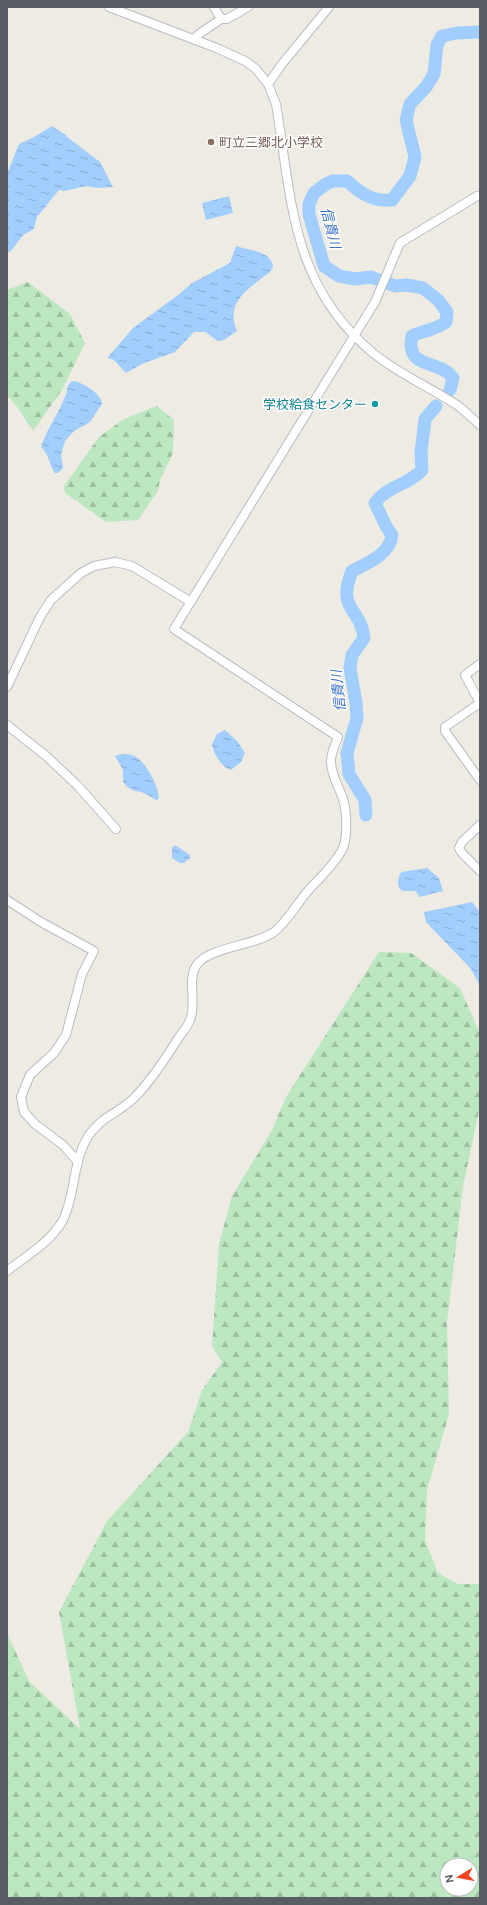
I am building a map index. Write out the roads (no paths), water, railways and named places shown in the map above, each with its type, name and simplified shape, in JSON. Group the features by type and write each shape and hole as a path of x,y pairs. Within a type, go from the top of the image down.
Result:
{"street":[{"path":"109,7 194,39 244,61 256,69 268,84 276,104 299,242 309,269 324,298 338,318 353,335 373,353 400,373 458,406 480,425"},
{"path":"214,7 221,19"},
{"path":"194,39 198,34 221,19 227,19 248,7"},
{"path":"268,84 282,64 328,7"},
{"path":"7,1271 50,1238 62,1221 83,1145 99,1122 133,1098 164,1060 190,1021 193,1010 192,978 195,966 207,955 273,933 283,924 307,892 333,864 343,848 347,832 344,800 335,781 331,762 338,737 174,629 353,335 375,302 400,243 477,196"},
{"path":"7,687 40,617 51,600 81,573 94,566 116,562 132,566 191,602"},
{"path":"480,664 465,675 480,703 445,727 445,730 480,780"},
{"path":"7,725 62,770 116,829"},
{"path":"480,825 459,848 460,852 480,871"},
{"path":"7,900 41,922 94,951 82,974 66,1035 54,1053 30,1074 21,1097 24,1112 35,1124 63,1145 78,1162"}],"water":[{"path":"52,126 66,134 66,136 100,162 113,187 97,188 87,186 64,191 59,190 37,217 34,229 23,235 11,251 7,253 7,174 19,144"},
{"path":"229,196 233,213 206,220 202,203"},
{"path":"236,246 264,254 272,262 273,267 270,272 247,290 236,303 234,321 237,331 224,340 218,341 205,332 194,332 175,352 142,364 126,373 114,360 107,358 133,328 192,283 230,263"},
{"path":"73,381 81,383 91,389 99,397 102,404 90,422 74,431 65,441 61,455 63,468 58,473 55,473 51,467 47,455 41,447 65,397 68,386"},
{"path":"225,730 237,741 245,753 241,762 231,770 218,760 212,744 217,734"},
{"path":"122,754 134,756 143,763 156,785 159,796 158,800 132,790 126,786 123,782 123,770 115,756"},
{"path":"175,845 190,855 190,858 184,863 180,863 172,858 172,848"},
{"path":"427,868 439,878 443,891 420,897 415,891 402,891 398,882 401,872"},
{"path":"472,902 480,912 480,986 471,969 426,922 424,912"}],"waterway":[{"name":"信貴川","path":"450,390 453,378 440,368 418,359 413,355 411,347 412,336 438,327 446,322 447,312 438,300 423,288 407,285 395,286 371,277 355,279 339,276 324,266 309,214 309,204 314,193 326,184 333,181 347,181 367,196 379,200 392,200 410,176 415,157 406,120 410,104 426,87 434,74 437,45 442,36 457,33 480,32"},
{"name":"信貴川","path":"366,815 365,800 349,774 347,753 357,718 350,668 352,655 364,638 359,620 348,602 348,584 352,571 365,565 383,553 390,542 392,535 375,503 380,497 391,489 410,480 422,470 421,452 425,419 436,406"}],"place":[{"name":"町立三郷北小学校","path":"211,142"},
{"name":"学校給食センター","path":"375,404"}]}
